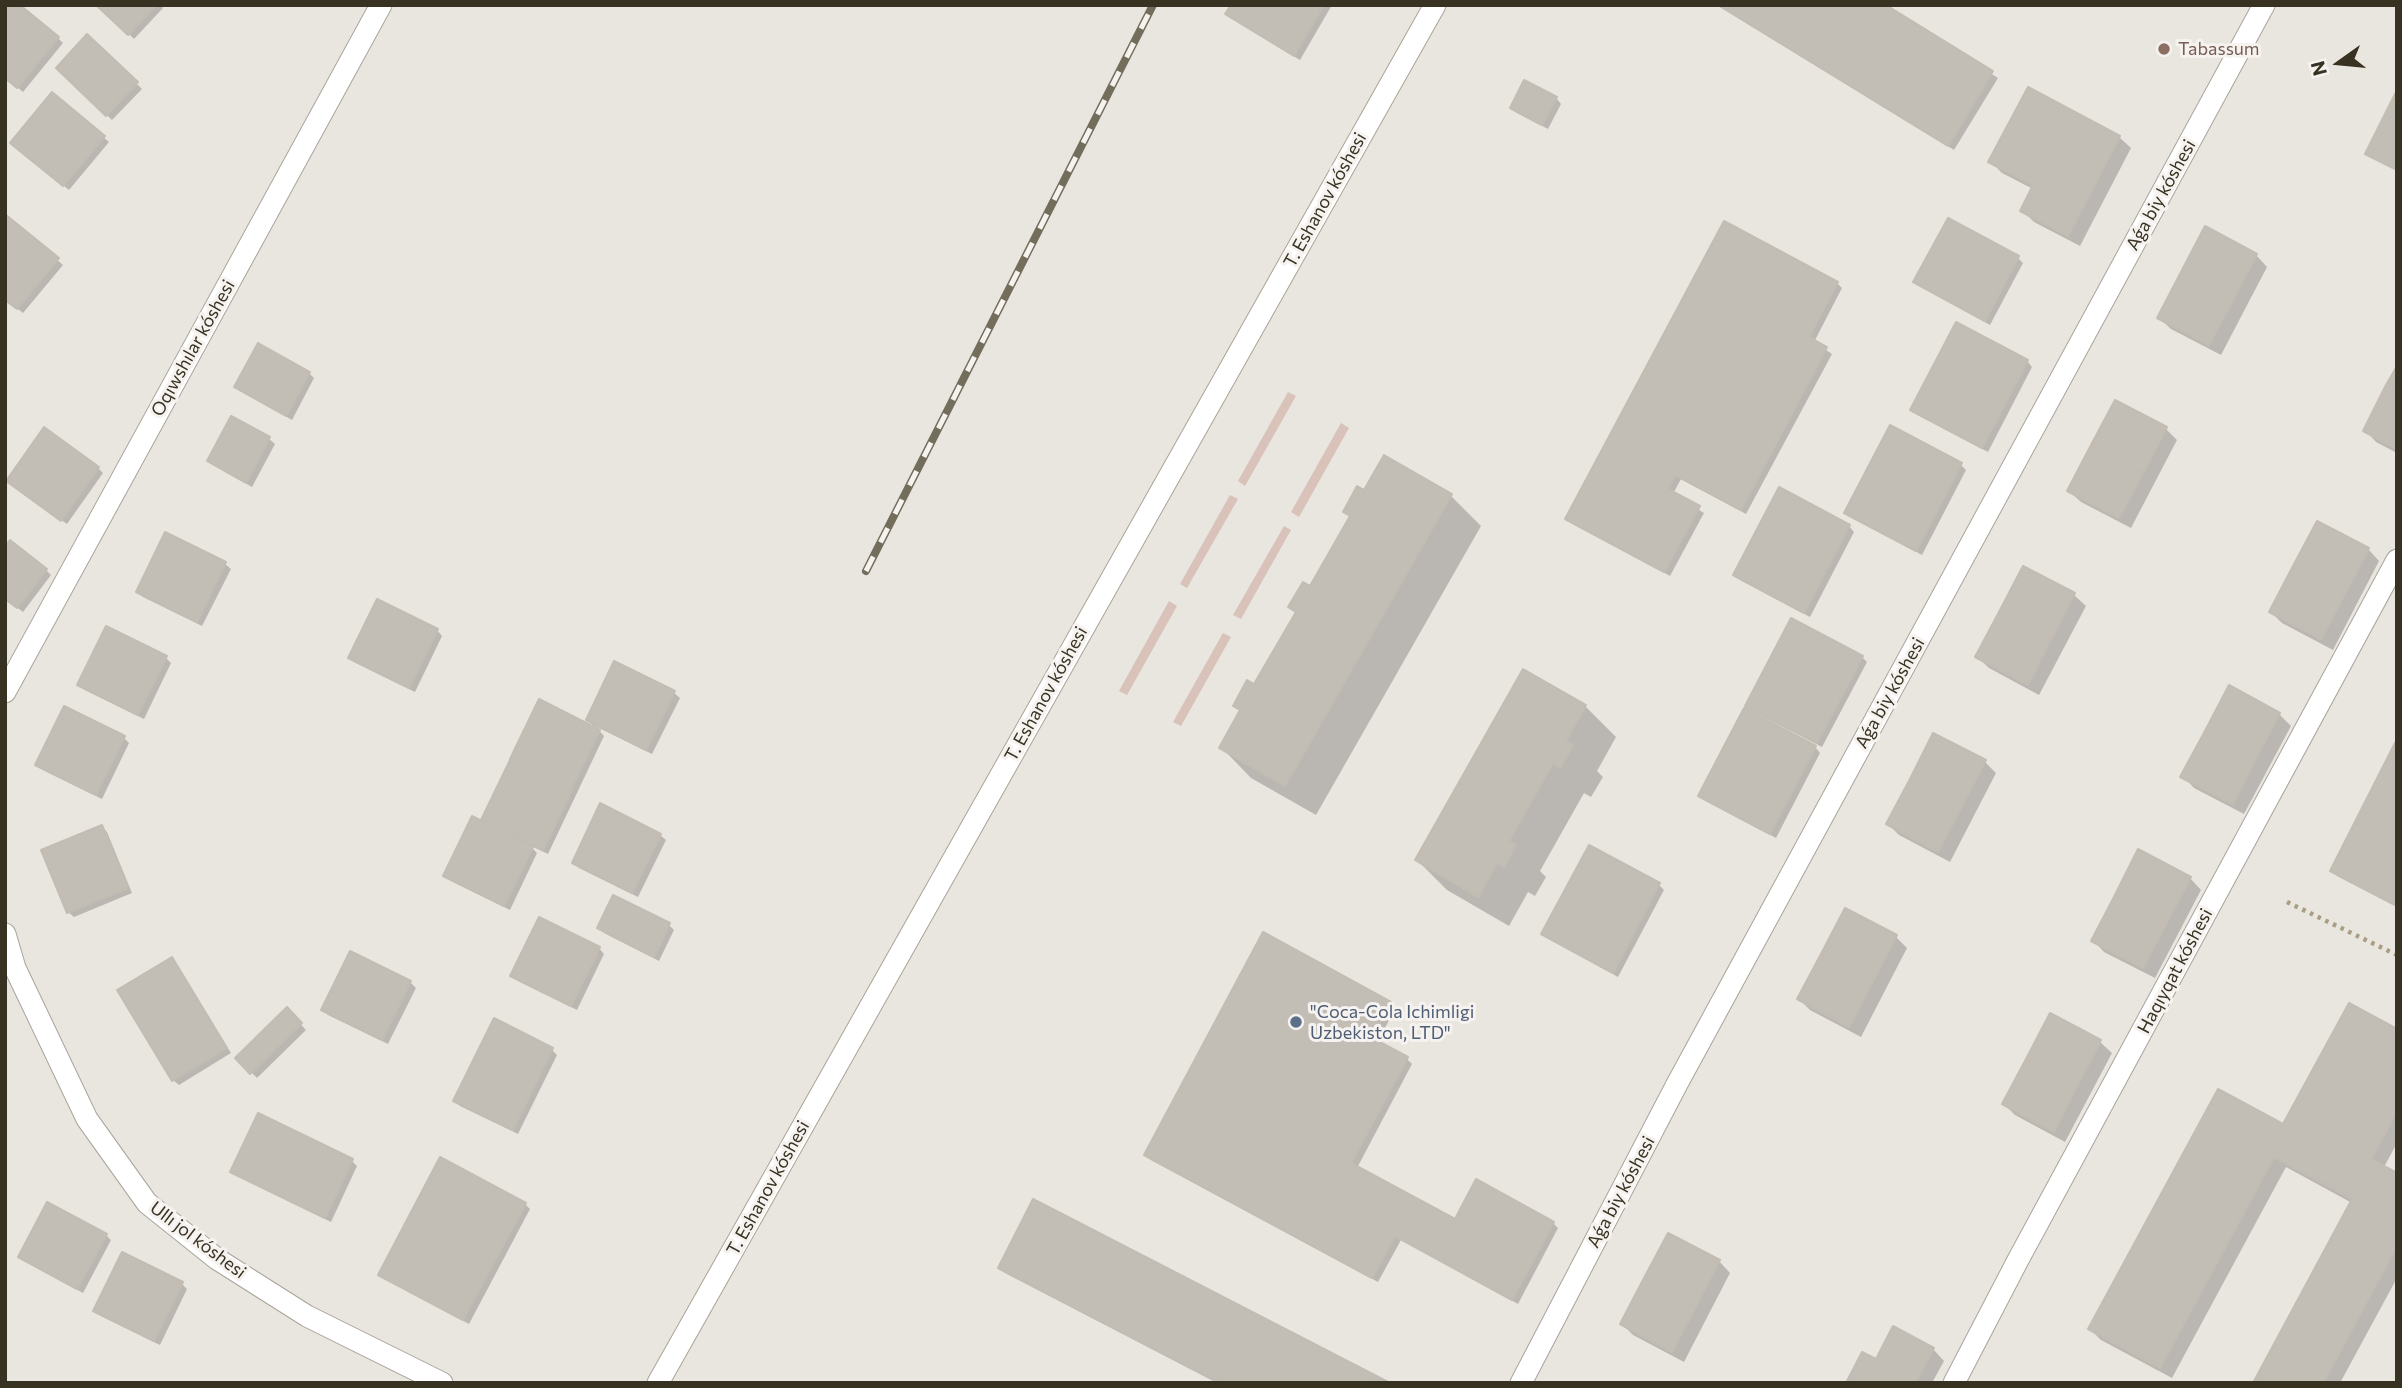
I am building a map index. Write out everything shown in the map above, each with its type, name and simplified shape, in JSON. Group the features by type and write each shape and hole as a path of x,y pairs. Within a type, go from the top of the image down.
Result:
{"street":[{"name":"Oqıwshılar kóshesi","path":"5,692 380,5"},
{"name":"T. Eshanov kóshesi","path":"658,1383 1435,5"},
{"name":"Aǵa biy kóshesi","path":"1521,1383 1677,1084 2264,5"},
{"name":"Haqıyqat kóshesi","path":"1954,1383 2397,560"},
{"name":"Ullı jol kóshesi","path":"5,934 15,968 87,1119 147,1203 217,1259 307,1316 442,1383"}],"path":[{"path":"2287,902 2397,955"}],"shaded area":[{"path":"1288,392 1296,396 1245,486 1238,481"},
{"path":"1341,423 1349,428 1299,517 1291,512"},
{"path":"1230,495 1238,499 1187,588 1180,584"},
{"path":"1284,526 1291,530 1241,619 1233,615"},
{"path":"1169,601 1177,606 1127,695 1119,691"},
{"path":"1223,633 1231,637 1181,726 1173,722"}],"building":[{"path":"5,5 20,5 59,37 17,88 5,78"},
{"path":"96,5 156,5 128,35"},
{"path":"1231,5 1324,5 1294,56 1225,14"},
{"path":"1718,5 1886,5 1993,71 1948,146"},
{"path":"87,34 138,82 106,116 56,68"},
{"path":"1524,80 1557,97 1542,125 1510,108"},
{"path":"2028,87 2120,136 2068,236 2020,211 2033,185 1988,162"},
{"path":"2397,90 2397,170 2365,154"},
{"path":"52,92 105,136 63,186 10,143"},
{"path":"6,215 59,258 17,309 5,300"},
{"path":"1948,218 2019,256 1985,321 1913,282"},
{"path":"1724,221 1838,282 1809,337 1827,347 1741,510 1675,475 1668,489 1700,506 1664,572 1565,519"},
{"path":"2205,226 2257,254 2233,300 2181,272"},
{"path":"2181,272 2233,300 2209,345 2157,318"},
{"path":"1956,322 2028,360 1982,448 1910,410"},
{"path":"258,343 310,372 286,416 234,387"},
{"path":"2397,366 2397,391 2386,385"},
{"path":"2386,385 2397,391 2397,449 2363,431"},
{"path":"2115,400 2167,427 2143,473 2091,445"},
{"path":"231,416 270,437 246,483 207,461"},
{"path":"1890,425 1962,463 1916,551 1844,513"},
{"path":"44,427 99,467 61,521 6,481"},
{"path":"2091,445 2143,473 2119,518 2067,491"},
{"path":"1384,455 1452,494 1285,786 1219,748 1240,710 1233,706 1247,680 1254,684 1296,612 1288,607 1303,582 1310,586 1350,516 1343,512 1357,486 1364,490"},
{"path":"1779,487 1850,525 1804,613 1733,575"},
{"path":"2317,521 2369,548 2345,594 2293,566"},
{"path":"165,532 226,562 197,622 136,592"},
{"path":"10,540 47,569 17,608 5,599 5,547"},
{"path":"2023,566 2075,593 2051,639 1999,612"},
{"path":"2293,566 2345,594 2321,639 2269,612"},
{"path":"377,599 438,629 409,688 348,658"},
{"path":"1999,612 2051,639 2028,685 1975,657"},
{"path":"1791,618 1863,656 1817,743 1745,706"},
{"path":"106,626 167,656 138,715 77,685"},
{"path":"614,661 675,691 646,750 586,720"},
{"path":"1523,669 1586,705 1566,741 1573,745 1560,768 1553,763 1509,841 1516,845 1504,867 1497,863 1478,897 1415,860"},
{"path":"2229,685 2280,713 2256,758 2205,731"},
{"path":"539,699 600,730 571,789 510,759"},
{"path":"64,706 125,736 96,795 35,765"},
{"path":"1744,708 1816,746 1770,834 1698,796"},
{"path":"2205,731 2256,758 2233,804 2180,777"},
{"path":"1933,733 1986,760 1962,806 1910,779"},
{"path":"2397,739 2397,906 2330,871"},
{"path":"510,760 572,790 543,850 481,820"},
{"path":"1910,779 1962,806 1938,852 1886,824"},
{"path":"600,803 661,834 632,893 572,863"},
{"path":"472,816 533,847 504,906 443,876"},
{"path":"102,825 128,888 67,913 41,850"},
{"path":"1589,845 1660,883 1613,973 1541,934"},
{"path":"2138,849 2191,877 2167,922 2115,895"},
{"path":"613,895 670,923 654,957 597,928"},
{"path":"2115,895 2167,922 2143,968 2091,941"},
{"path":"1845,908 1897,935 1873,981 1821,954"},
{"path":"539,917 600,947 571,1006 510,976"},
{"path":"1263,932 1391,1002 1372,1038 1408,1057 1351,1163 1455,1219 1476,1179 1554,1222 1512,1300 1395,1236 1372,1278 1144,1155"},
{"path":"350,951 411,981 382,1040 321,1010"},
{"path":"1821,954 1873,981 1849,1027 1797,999"},
{"path":"172,957 227,1048 172,1081 117,990"},
{"path":"2349,1003 2397,1029 2397,1111 2371,1159 2397,1173 2397,1253 2394,1251 2323,1383 2253,1383 2352,1199 2274,1157 2160,1368 2088,1329 2218,1089 2283,1124"},
{"path":"287,1007 302,1023 250,1074 235,1058"},
{"path":"2050,1013 2101,1040 2077,1086 2026,1059"},
{"path":"494,1018 553,1048 513,1130 453,1101"},
{"path":"2026,1059 2077,1086 2054,1132 2002,1104"},
{"path":"258,1113 353,1159 325,1218 230,1172"},
{"path":"440,1157 526,1203 463,1320 378,1275"},
{"path":"1033,1199 1390,1383 1220,1383 998,1268"},
{"path":"47,1202 107,1234 77,1289 18,1257"},
{"path":"1668,1233 1720,1260 1696,1306 1644,1278"},
{"path":"122,1252 183,1282 154,1341 93,1311"},
{"path":"1644,1278 1696,1306 1672,1352 1620,1324"},
{"path":"1893,1326 1934,1348 1915,1383 1846,1383 1862,1352 1876,1359"}],"railway":[{"path":"866,571 1153,5"}],"place":[{"name":"Tabassum","path":"2164,49"},
{"name":"\"Coca-Cola Ichimligi Uzbekiston, LTD\"","path":"1296,1022"}]}
